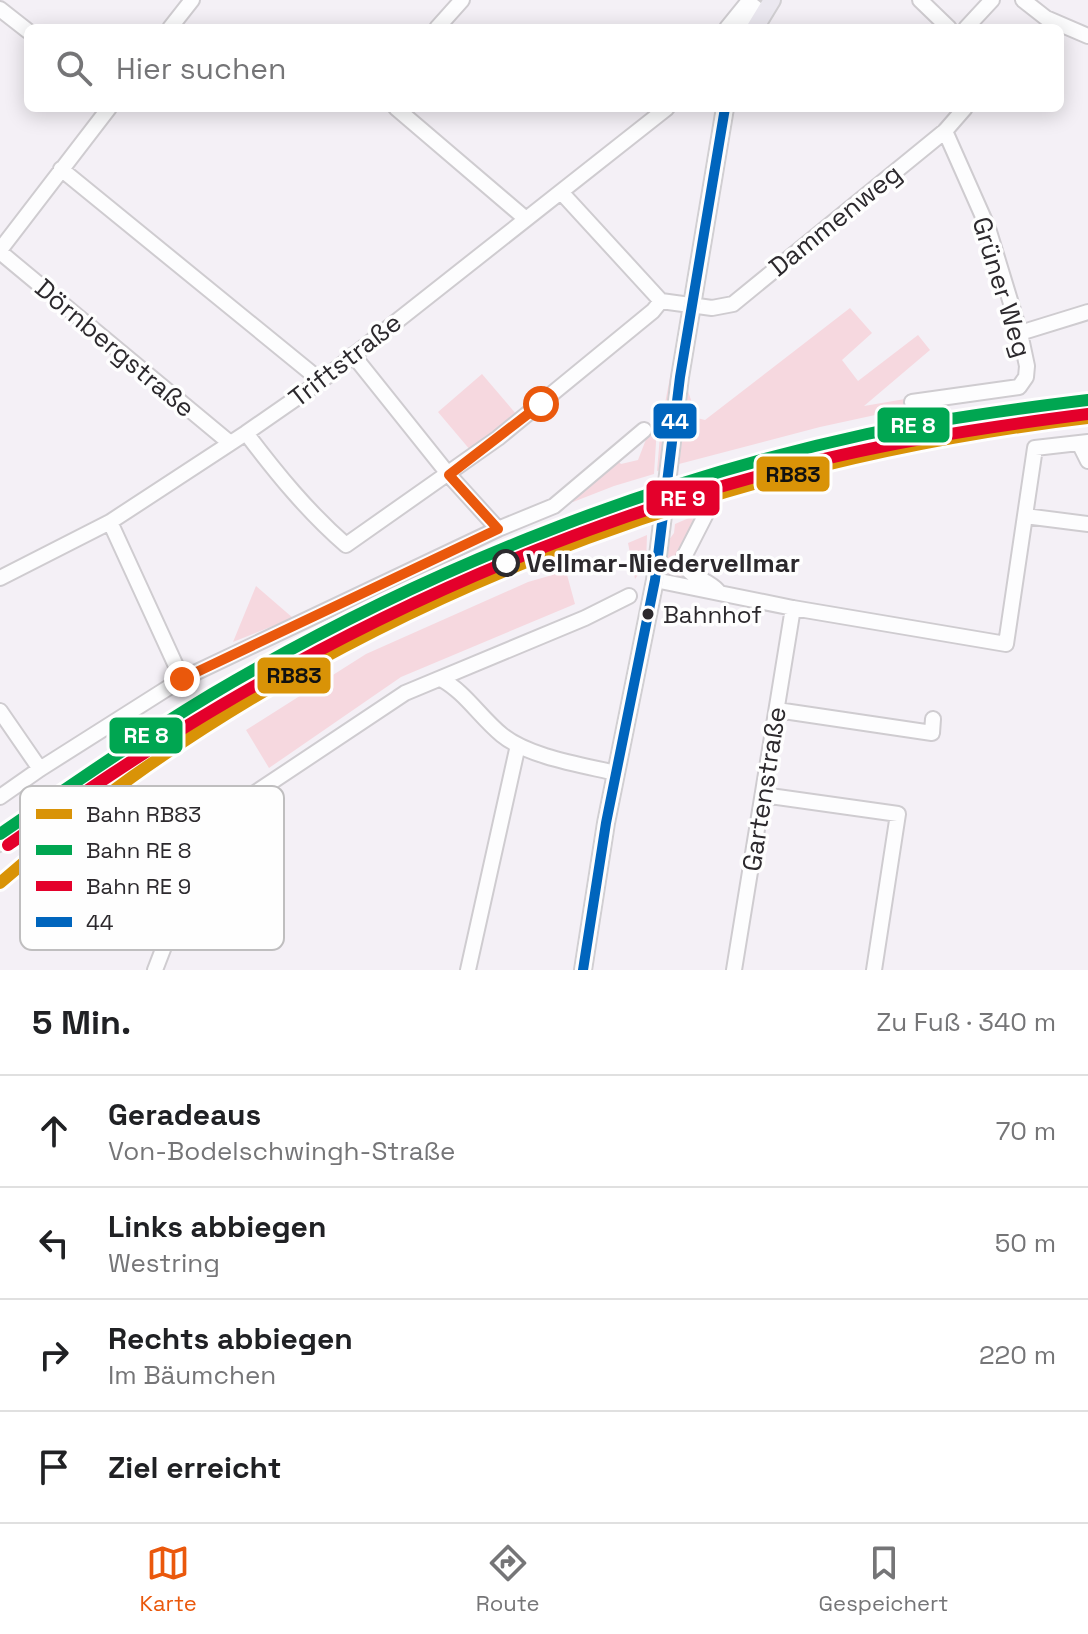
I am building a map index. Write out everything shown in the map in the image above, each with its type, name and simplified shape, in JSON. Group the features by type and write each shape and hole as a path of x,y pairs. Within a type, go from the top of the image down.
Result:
{"main road":[{"path":"757,24 772,0"},
{"path":"583,970 616,773 655,580 668,463 724,112"}],"street":[{"path":"173,24 192,0"},
{"path":"441,24 462,0"},
{"path":"970,24 992,0"},
{"path":"1023,0 1041,23"},
{"path":"730,24 748,2 756,8 746,24"},
{"path":"928,2 946,24"},
{"path":"0,9 24,28"},
{"path":"1064,29 1088,36"},
{"path":"0,251 106,112"},
{"path":"401,112 526,219"},
{"name":"Triftstraße","path":"0,578 110,522 321,381 662,112"},
{"name":"Dammenweg","path":"661,301 712,308 733,304 945,131 962,112"},
{"name":"Grüner Weg","path":"912,402 1019,387 1026,377 1027,366 1020,333 988,228 945,131"},
{"path":"61,169 321,381"},
{"path":"246,433 284,483 321,524 346,545 449,475 541,404 661,301 561,192"},
{"name":"Dörnbergstraße","path":"0,251 230,443"},
{"path":"1020,333 1088,312"},
{"path":"353,355 449,475 498,529"},
{"path":"0,797 182,679 498,529 554,506 644,430"},
{"path":"655,580 793,608 1006,644 1035,448 1084,442 1088,461"},
{"path":"709,508 683,564 686,570 712,584 719,593"},
{"path":"1025,516 1088,524"},
{"path":"110,522 182,679"},
{"path":"266,786 405,693 585,618 629,596"},
{"name":"Gartenstraße","path":"734,970 793,608"},
{"path":"441,679 453,685 485,720 518,745 616,773"},
{"path":"777,710 932,733 933,719"},
{"path":"0,711 40,769"},
{"path":"468,970 518,745"},
{"path":"763,795 898,814 874,970"},
{"path":"155,970 163,950"}],"shaded area":[{"path":"850,308 872,333 842,360 858,381 918,335 930,350 864,406 911,398 912,407 820,427 679,464 688,391 697,418 705,420"},
{"path":"683,310 661,470 657,471 661,424"},
{"path":"482,374 517,415 471,451 438,412"},
{"path":"657,427 654,474 573,502 571,495 617,460 621,464 638,460 650,429"},
{"path":"698,514 696,527 681,555 710,587 678,581 664,571 666,544 674,533 675,524"},
{"path":"647,535 646,564 635,579 628,543"},
{"path":"566,571 575,604 401,677 269,768 246,730 366,654 528,582"},
{"path":"256,586 293,618 233,642"}],"railway":[{"path":"96,786 265,683"},
{"path":"0,850 20,837"}],"rail line":[{"name":"RB83","path":"120,786 239,707 351,643 467,587 588,538 710,497 835,463 962,437 1088,418"},
{"name":"RB83","path":"0,883 20,866"}],"transit line":[{"name":"44","path":"583,970 606,823 655,580 680,377 724,112"},
{"path":"70,786 212,694 289,651 367,610 529,538 696,479 781,455 922,424 1088,400"},
{"path":"94,786 284,669 416,602 552,544 691,495 802,464 924,438 1088,414"},
{"path":"0,834 20,820"},
{"path":"8,845 20,837"}],"place":[{"name":"Vellmar-Niedervellmar","path":"506,563"},
{"name":"Bahnhof","path":"648,614"}],"route":[{"path":"182,679 498,529 449,475 541,404"}]}
